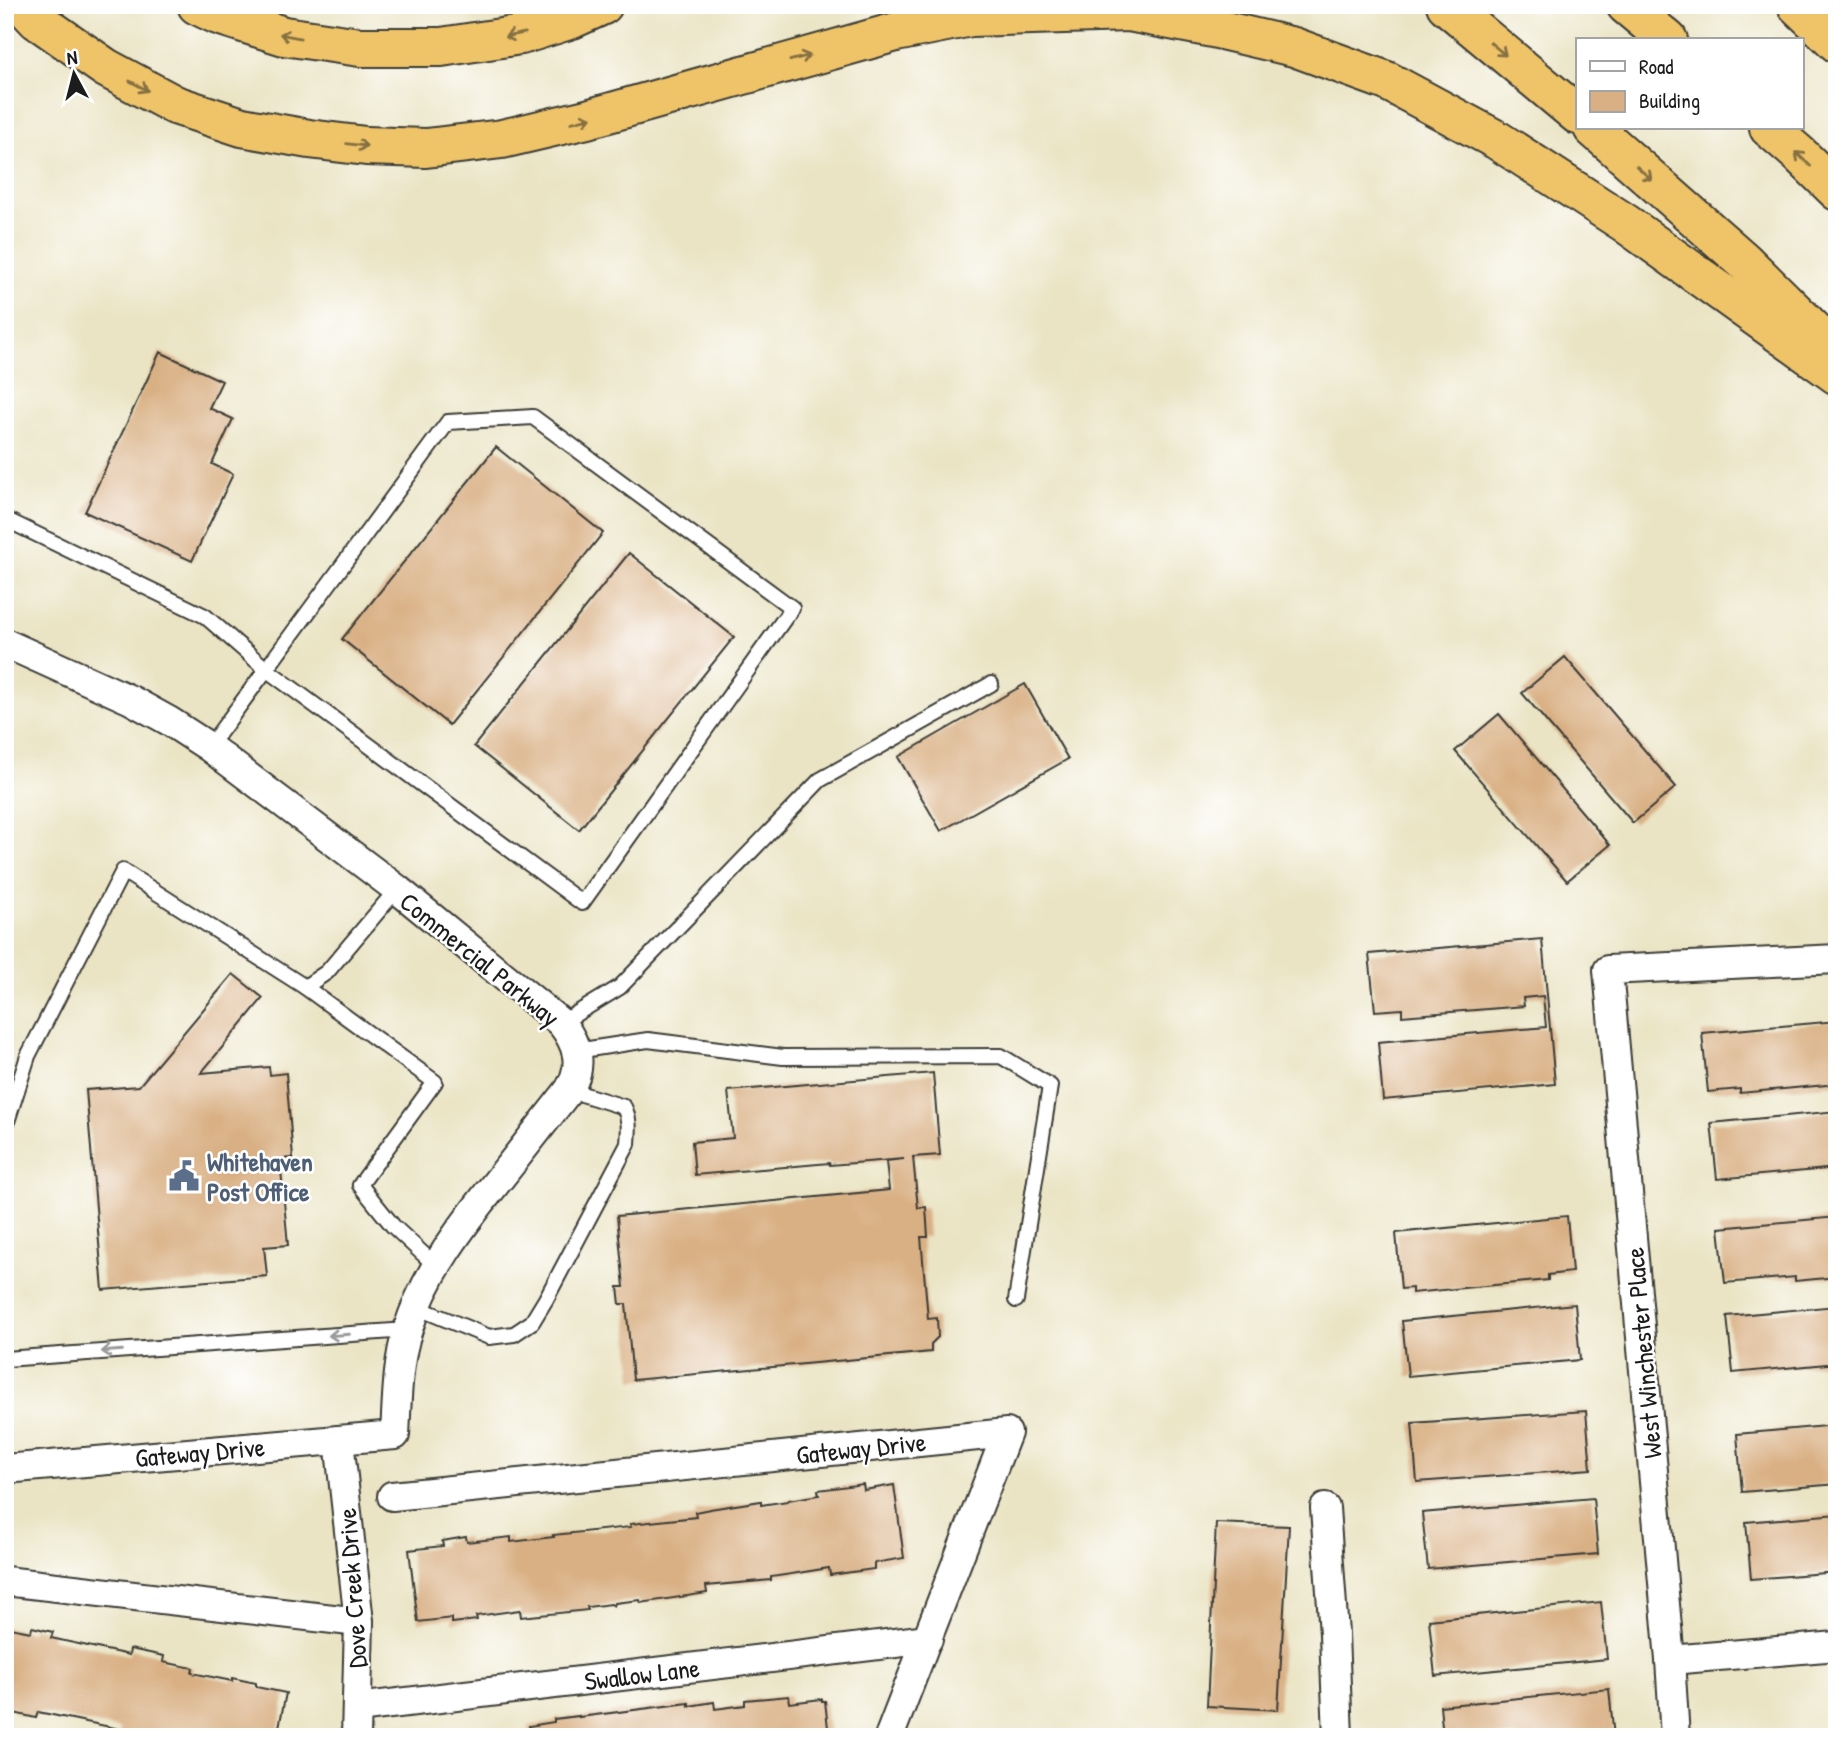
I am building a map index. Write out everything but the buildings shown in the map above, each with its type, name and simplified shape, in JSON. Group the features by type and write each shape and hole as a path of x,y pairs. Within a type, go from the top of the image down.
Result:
{"highway":[{"path":"23,5 37,20 106,68 174,105 242,127 309,139 366,146 426,148 502,139 587,119 896,32 971,18 1129,12 1213,28 1294,47 1387,81 1497,140 1625,223 1837,375"},
{"path":"197,5 218,15 284,36 360,47 441,47 521,35 572,19 603,5"},
{"path":"1446,5 1576,113"},
{"path":"1626,5 1666,38"},
{"path":"1797,5 1837,43"},
{"path":"1828,5 1837,18"},
{"path":"1595,130 1744,261 1837,352"},
{"path":"1771,130 1837,191"}],"street":[{"name":"Commercial Parkway","path":"5,643 131,700 209,747 397,890 561,1023 571,1035 578,1065 569,1090 459,1230 436,1266 412,1318 400,1366 395,1435"},
{"name":"West Winchester Place","path":"1675,1737 1608,970 1837,959"},
{"name":"Gateway Drive","path":"392,1496 1007,1433 889,1737"},
{"name":"Gateway Drive","path":"5,1469 395,1435"},
{"name":"Dove Creek Drive","path":"339,1440 359,1622 356,1737"},
{"path":"1325,1508 1338,1737"},
{"path":"5,1581 359,1622"},
{"name":"Swallow Lane","path":"357,1708 928,1639"},
{"path":"1670,1660 1837,1646"}],"lane":[{"path":"5,519 205,616 266,669 582,903 792,608 533,417 448,422 266,669 209,747"},
{"path":"561,1023 620,987 820,780 991,684"},
{"path":"5,1128 28,1056 123,871 305,988 435,1082 359,1185 393,1226 436,1266"},
{"path":"305,988 327,972 397,890"},
{"path":"576,1051 648,1040 783,1057 1001,1056 1050,1086 1016,1300"},
{"path":"5,1359 412,1318 489,1336 514,1334 532,1322 546,1299 628,1143 628,1116 624,1107 569,1090"}],"place":[{"name":"Whitehaven Post Office","path":"184,1176"}]}
